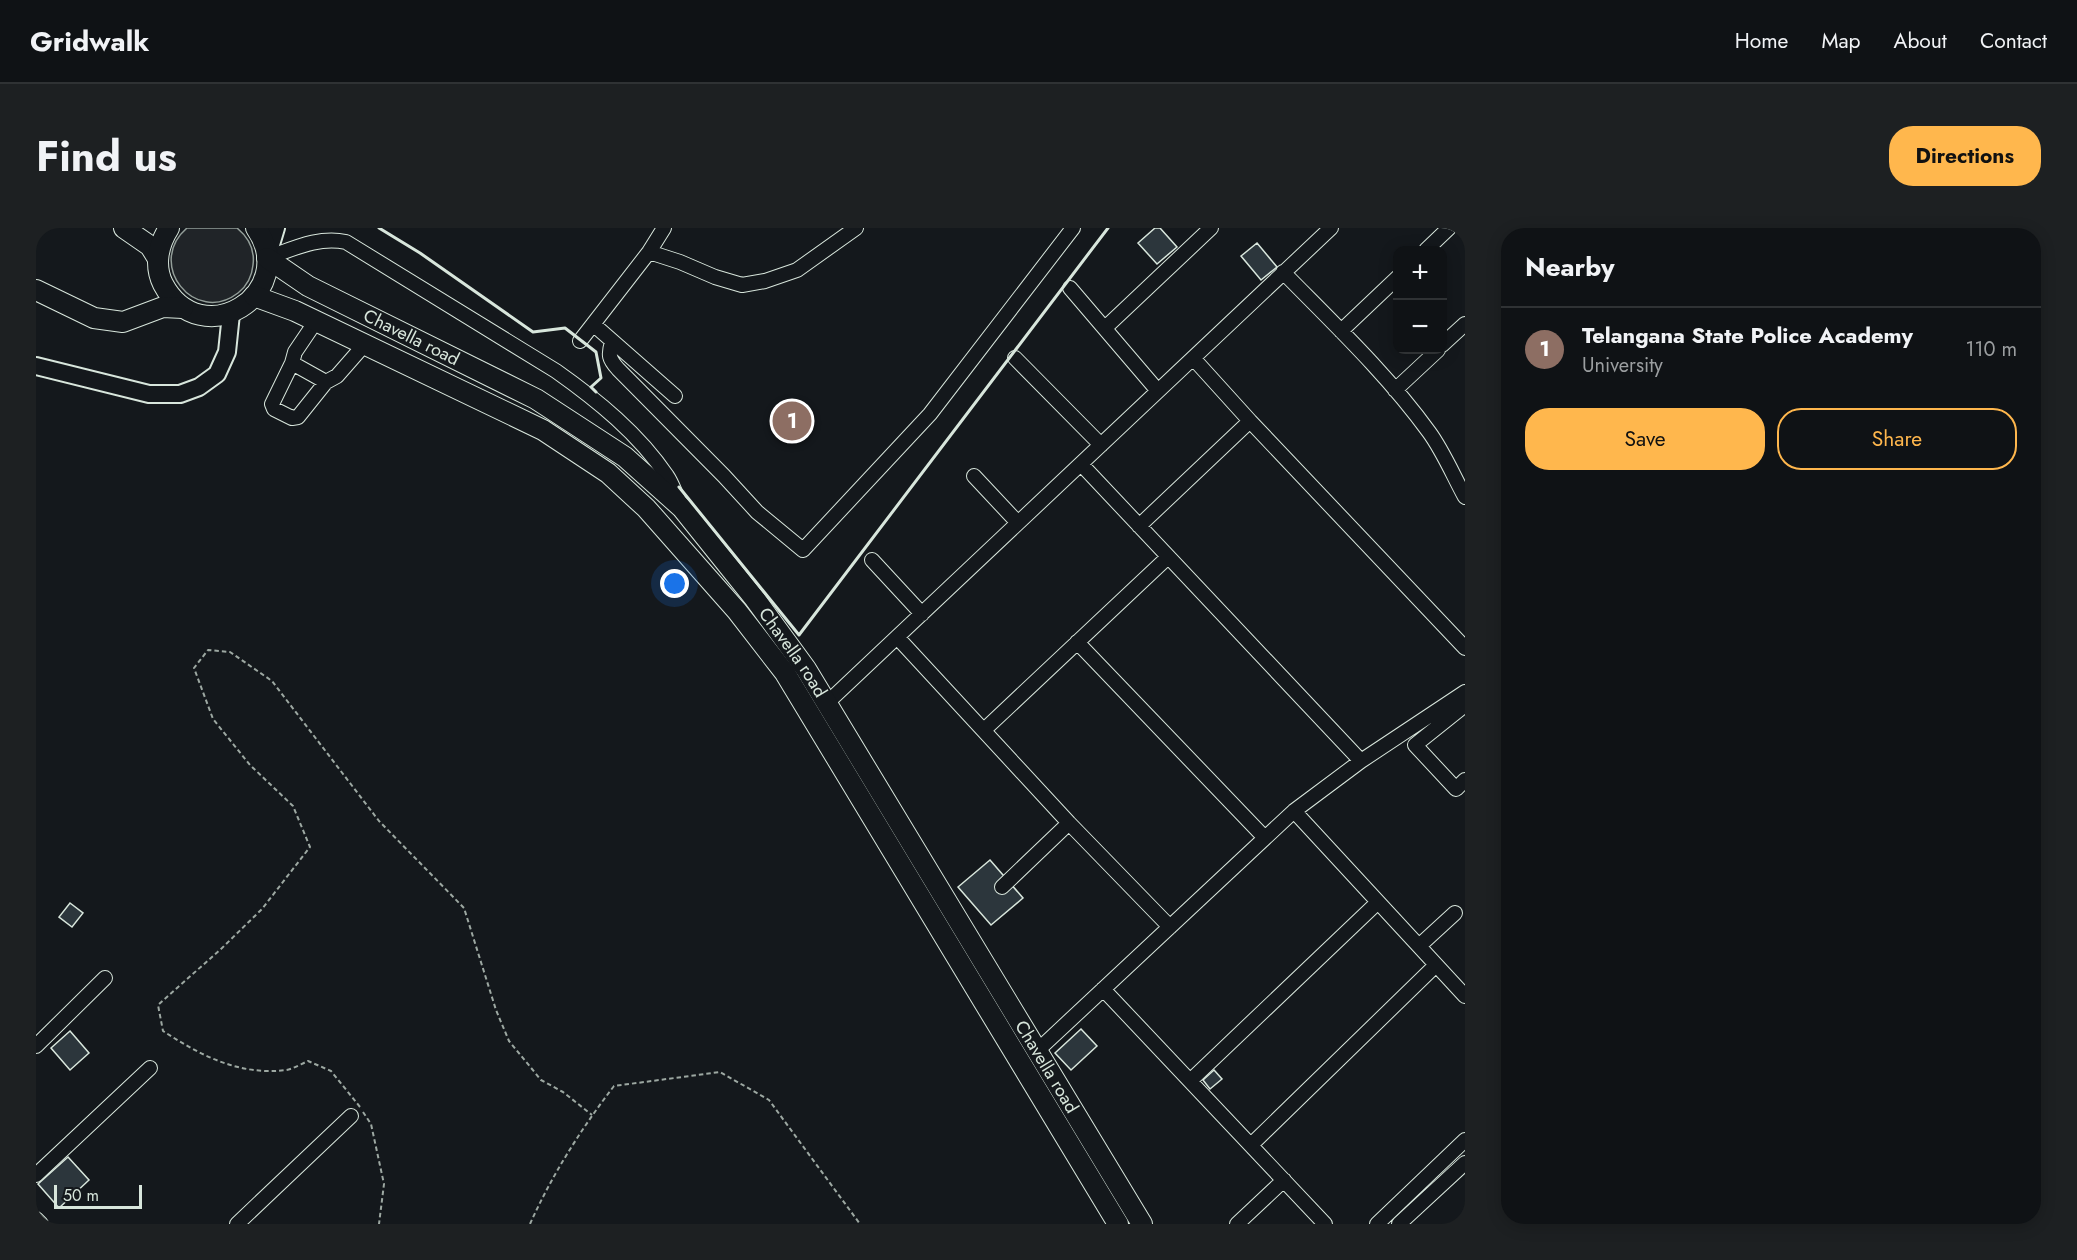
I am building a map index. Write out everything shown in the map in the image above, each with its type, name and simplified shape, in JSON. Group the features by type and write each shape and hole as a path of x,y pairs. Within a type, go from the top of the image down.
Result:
{"highway":[{"path":"124,228 150,246 158,259"},
{"path":"169,228 161,243 158,259 160,278 169,295 183,308 198,315 214,317 242,309 261,288 267,273 267,258 265,245 256,228"},
{"name":"Chavella road","path":"267,258 308,286 536,399 626,457 682,508 755,599 806,669 827,703 922,880 1118,1224"},
{"path":"36,290 94,318 123,322 163,307 183,308"},
{"name":"Chavella road","path":"254,296 295,311 543,430 608,473 646,508 737,611 785,673 1037,1051 1142,1224"}],"main road":[{"path":"267,258 276,228"},
{"path":"36,366 149,394 180,394 200,387 217,374 227,352 231,314"}],"street":[{"path":"580,341 649,252 664,228"},
{"path":"649,252 680,261 715,277 742,285 765,281 797,270 856,228"},
{"path":"612,342 609,352 610,360 618,369 757,512 803,550 930,414 1073,228"},
{"path":"1105,328 1211,228"},
{"path":"827,703 1331,228"},
{"path":"1430,246 1449,228"},
{"path":"267,258 319,240 332,239 346,242 556,371 589,394 652,456 669,478 682,508"},
{"path":"1283,272 1395,390 1430,434 1465,497"},
{"path":"1341,331 1393,282"},
{"path":"1070,288 1158,391"},
{"path":"316,321 295,352 272,404 273,409 292,418 298,417 326,382 337,376 365,344"},
{"path":"593,324 675,396"},
{"path":"1447,341 1465,324"},
{"path":"1395,390 1434,354"},
{"path":"1015,358 1101,445"},
{"path":"1193,358 1465,648"},
{"path":"292,363 326,382"},
{"path":"1139,526 1250,421"},
{"path":"1081,464 1361,761"},
{"path":"974,476 1018,523"},
{"path":"984,730 1168,557"},
{"path":"872,561 922,614"},
{"path":"897,637 1069,823 1170,927"},
{"path":"1077,642 1264,838"},
{"path":"1037,1051 1294,811 1361,761 1465,692"},
{"path":"1465,705 1415,745 1456,789 1465,780"},
{"path":"1294,811 1465,996"},
{"path":"1002,887 1069,823"},
{"path":"1190,1081 1378,902"},
{"path":"1419,946 1455,913"},
{"path":"1251,1145 1436,965"},
{"path":"36,1046 105,978"},
{"path":"1103,989 1325,1224"},
{"path":"36,1175 150,1068"},
{"path":"237,1224 351,1116"},
{"path":"1377,1224 1465,1140"},
{"path":"1399,1224 1465,1162"},
{"path":"1237,1224 1284,1180"},
{"path":"36,1219 40,1224"}],"path":[{"path":"379,1224 384,1184 371,1124 359,1105 331,1071 308,1061 287,1070 241,1070 196,1052 163,1030 158,1005 262,909 310,847 293,806 250,765 213,719 194,668 208,650 230,652 272,681 379,821 464,908 496,1010 509,1041 541,1080 563,1092 592,1115"},
{"path":"531,1224 544,1193 592,1115 614,1086 720,1072 769,1100 860,1224"}],"shaded area":[{"path":"187,228 237,228 244,235 252,249 253,265 252,273 238,293 222,301 206,302 192,296 181,286 173,273 171,258 175,242"}],"building":[{"path":"1155,228 1160,228 1177,247 1157,264 1138,243"},
{"path":"1257,243 1277,267 1261,280 1241,256"},
{"path":"990,860 1023,898 991,925 958,887"},
{"path":"70,903 83,913 72,927 59,917"},
{"path":"1081,1029 1097,1046 1071,1070 1055,1053"},
{"path":"70,1031 89,1053 70,1070 51,1048"},
{"path":"1214,1070 1222,1079 1210,1089 1203,1080"},
{"path":"68,1157 89,1180 59,1208 38,1184"}],"wall":[{"path":"379,228 420,253 533,332 565,328 596,352 601,378 591,387 596,392"},
{"path":"679,487 799,635 1108,228"}],"place":[{"name":"Telangana State Police Academy","path":"792,421"}]}
